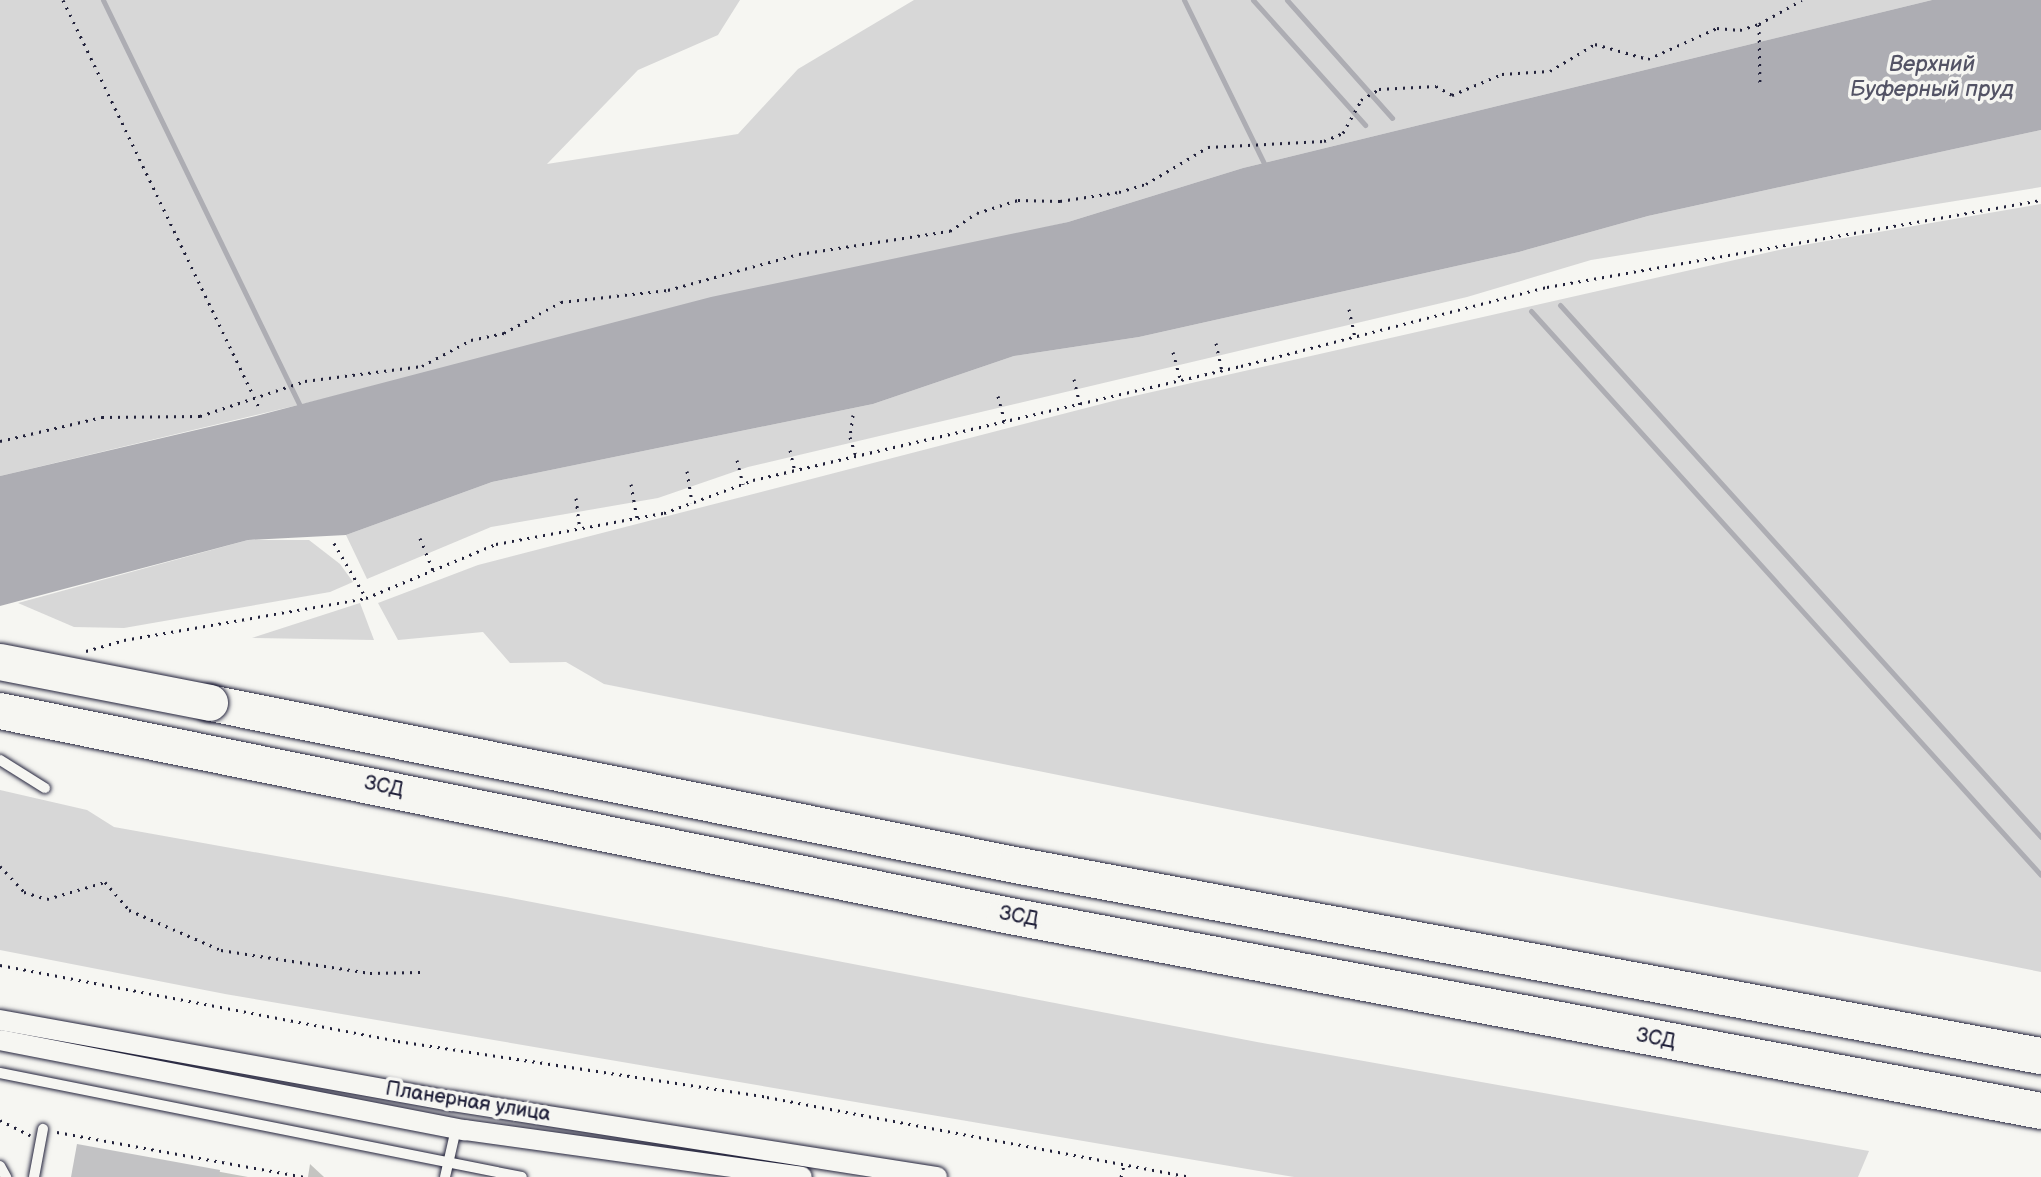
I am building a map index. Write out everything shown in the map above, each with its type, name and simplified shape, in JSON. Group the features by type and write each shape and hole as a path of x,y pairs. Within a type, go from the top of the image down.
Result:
{"highway":[{"path":"0,662 1015,865 2041,1056"},
{"name":"ЗСД","path":"0,711 200,749 1005,915 2041,1111"}],"street":[{"name":"Планерная улица","path":"0,1020 452,1101 937,1177"},
{"name":"Планерная улица","path":"0,1040 456,1129 802,1177"}],"lane":[{"path":"0,760 45,788"},
{"path":"0,1073 522,1177"},
{"path":"445,1177 456,1129"},
{"path":"34,1177 42,1134"},
{"path":"0,1166 6,1177"}],"path":[{"path":"63,0 260,410"},
{"path":"0,441 102,417 200,416 254,397 293,389 305,381 422,366 471,340 526,323 561,302 668,290 799,254 950,231 977,213 1018,200 1060,201 1119,192 1146,184 1208,147 1324,141 1343,133 1361,100 1379,89 1436,86 1452,95 1502,74 1550,71 1589,45 1648,59 1709,30 1759,24 1802,0"},
{"path":"1759,24 1760,86"},
{"path":"82,652 124,640 366,598 496,544 637,518 692,503 743,484 1222,371 1547,287 2041,200"},
{"path":"1349,309 1355,338"},
{"path":"1216,343 1222,371"},
{"path":"1173,352 1181,381"},
{"path":"1074,379 1080,405"},
{"path":"998,396 1005,422"},
{"path":"853,415 850,437 856,457"},
{"path":"790,450 795,471"},
{"path":"737,460 743,484"},
{"path":"687,471 692,503"},
{"path":"631,484 637,518"},
{"path":"576,498 580,529"},
{"path":"420,538 433,570"},
{"path":"334,543 366,598"},
{"path":"0,866 24,892 47,899 105,882 129,910 221,950 370,973 420,972"},
{"path":"0,965 398,1041 767,1097 1189,1177"},
{"path":"0,1120 42,1134 305,1177"},
{"path":"1121,1177 1124,1164"}],"shaded area":[{"path":"0,0 740,0 718,35 638,70 547,164 738,134 798,69 914,0 1932,0 1243,168 1068,222 0,476"},
{"path":"2041,130 2041,187 1591,260 1467,297 748,467 658,498 491,527 367,579 346,535 492,482 873,404 1014,356 1139,337 1519,252 1648,216"},
{"path":"2041,204 2041,972 604,684 566,662 510,663 483,632 398,640 378,603 478,565 1121,399 1792,247"},
{"path":"248,540 309,540 340,564 353,582 330,592 124,628 74,627 18,603"},
{"path":"360,603 374,640 252,638"},
{"path":"0,790 87,810 114,827 511,898 1257,1042 1869,1151 1858,1177 1294,1177 225,994 0,950"}],"water":[{"name":"Верхний Буферный пруд","path":"1932,0 2041,0 2041,130 1648,216 1519,252 1139,337 1014,356 873,404 492,482 346,535 248,540 0,606 0,476 256,416 711,297 1068,222 1243,168"}],"building":[{"path":"77,1144 220,1170 219,1177 71,1177"}],"waterway":[{"path":"103,0 300,405"},
{"path":"1184,0 1264,163"},
{"path":"1253,0 1365,125"},
{"path":"1287,0 1392,118"},
{"path":"1560,305 2041,837"},
{"path":"1531,311 2041,875"}]}
